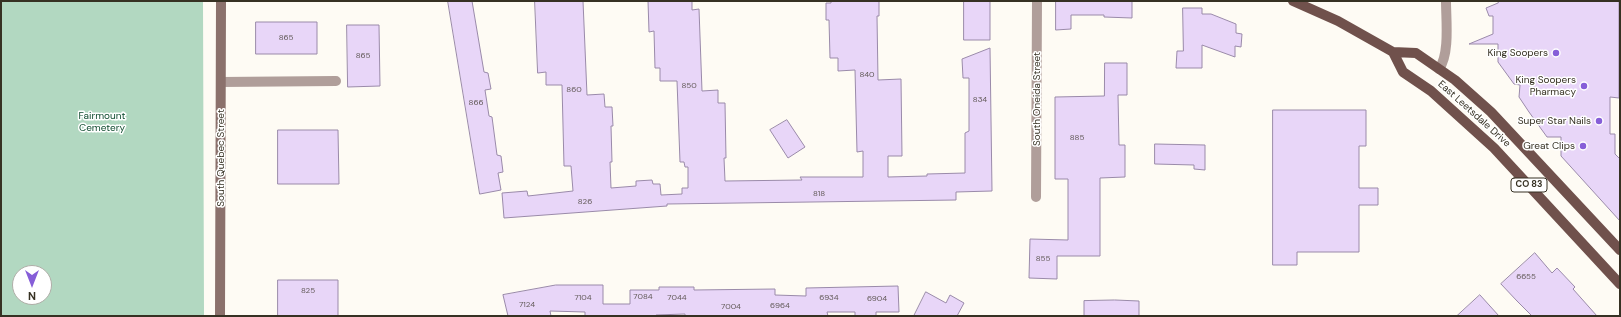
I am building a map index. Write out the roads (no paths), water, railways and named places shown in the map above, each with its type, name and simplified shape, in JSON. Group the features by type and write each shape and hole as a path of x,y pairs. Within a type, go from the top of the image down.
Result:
{"main road":[{"name":"South Quebec Street","path":"220,316 221,1"},
{"name":"East Leetsdale Drive","path":"1293,1 1338,21 1393,52 1416,53 1455,80 1491,112 1620,250"},
{"name":"East Leetsdale Drive","path":"1393,52 1403,72 1431,91 1494,148 1620,284"}],"street":[{"name":"South Oneida Street","path":"1036,196 1037,1"},
{"path":"1440,69 1443,64 1445,54 1446,1"},
{"path":"221,82 336,81"}],"place":[{"name":"King Soopers","path":"1556,53"},
{"name":"King Soopers Pharmacy","path":"1584,86"},
{"name":"Super Star Nails","path":"1599,121"},
{"name":"Great Clips","path":"1583,146"}],"park label":[{"name":"Fairmount Cemetery","path":"102,122"}]}
